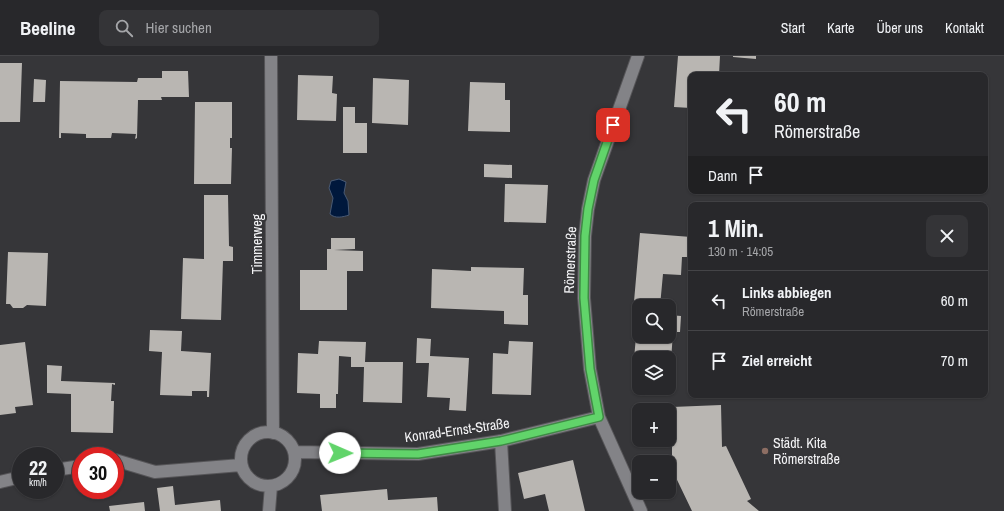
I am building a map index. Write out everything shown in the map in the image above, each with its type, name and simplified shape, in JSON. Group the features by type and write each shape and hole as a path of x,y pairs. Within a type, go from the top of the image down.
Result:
{"street":[{"name":"Timmerweg","path":"271,56 273,433"},
{"name":"Römerstraße","path":"638,56 594,180 588,209 585,236 584,298 590,369 599,417 641,511"},
{"name":"Konrad-Ernst-Straße","path":"294,452 418,454 501,441 599,417"},
{"path":"264,432 280,435 286,439 294,452 292,470 287,478 280,483 271,486 255,483 249,479 241,465 243,448 248,440 264,432"},
{"path":"501,441 505,511"},
{"path":"124,463 155,472 241,465"},
{"path":"0,482 12,479"},
{"path":"270,511 271,486"}],"water":[{"path":"339,179 346,182 344,193 348,201 349,215 334,217 330,214 333,198 329,188 331,181"}],"building":[{"path":"678,56 720,56 719,72 688,72 688,108 674,107"},
{"path":"756,56 756,59 733,57"},
{"path":"0,63 22,63 20,122 0,122"},
{"path":"162,71 188,71 189,97 161,97 162,100 138,100 137,138 135,139 136,134 112,133 111,138 86,138 86,134 61,133 61,138 59,138 60,81 137,82 138,78 162,78"},
{"path":"298,75 333,76 332,93 337,94 336,121 297,120"},
{"path":"373,78 409,80 408,125 372,123"},
{"path":"34,79 46,80 45,102 33,102"},
{"path":"470,82 505,83 505,100 510,100 510,132 468,131"},
{"path":"195,102 232,102 232,138 230,138 230,148 232,148 231,184 194,184"},
{"path":"343,107 355,107 355,123 367,123 367,153 343,153"},
{"path":"484,164 512,165 512,178 484,177"},
{"path":"505,184 548,185 546,223 504,222"},
{"path":"204,195 228,195 229,246 233,247 233,261 223,261 221,320 181,319 183,258 204,259"},
{"path":"640,233 688,237 688,257 682,257 681,275 663,274 661,299 634,299"},
{"path":"331,238 355,238 355,249 334,250 363,251 363,271 347,271 347,310 300,310 300,270 327,270 327,249 331,249"},
{"path":"8,252 48,253 46,306 27,305 23,308 13,308 10,304 6,304"},
{"path":"471,267 524,268 523,295 528,295 528,325 504,324 504,311 431,308 432,269 471,271"},
{"path":"676,316 681,316 680,332 676,332"},
{"path":"150,330 182,331 181,351 211,353 209,397 207,397 207,391 192,391 192,396 160,395 162,352 149,351"},
{"path":"417,338 431,339 430,356 469,358 466,411 449,410 450,398 427,397 429,363 416,363"},
{"path":"319,341 366,342 365,362 403,362 402,403 363,402 364,367 351,367 351,357 339,356 336,408 320,408 320,394 297,393 298,353 318,354"},
{"path":"509,341 533,342 531,395 492,394 493,353 508,354"},
{"path":"25,342 33,405 15,407 16,413 0,415 0,345"},
{"path":"635,343 672,343 672,351 635,351"},
{"path":"47,365 62,366 61,381 115,383 115,385 112,384 111,401 114,401 113,433 71,432 71,394 47,393"},
{"path":"721,405 722,447 726,446 751,499 747,501 759,511 692,511 676,478 676,455 672,455 672,447 676,447 676,407"},
{"path":"573,460 585,511 549,511 545,494 524,499 518,473"},
{"path":"173,486 175,505 220,500 221,511 160,511 157,488"},
{"path":"387,489 388,500 437,497 438,511 322,511 320,495"},
{"path":"144,502 145,511 110,511 109,506"}],"place":[{"name":"Städt. Kita Römerstraße","path":"765,451"}],"route":[{"path":"340,453 418,454 501,441 599,417 590,369 584,298 585,236 588,209 594,180 613,125"}]}
